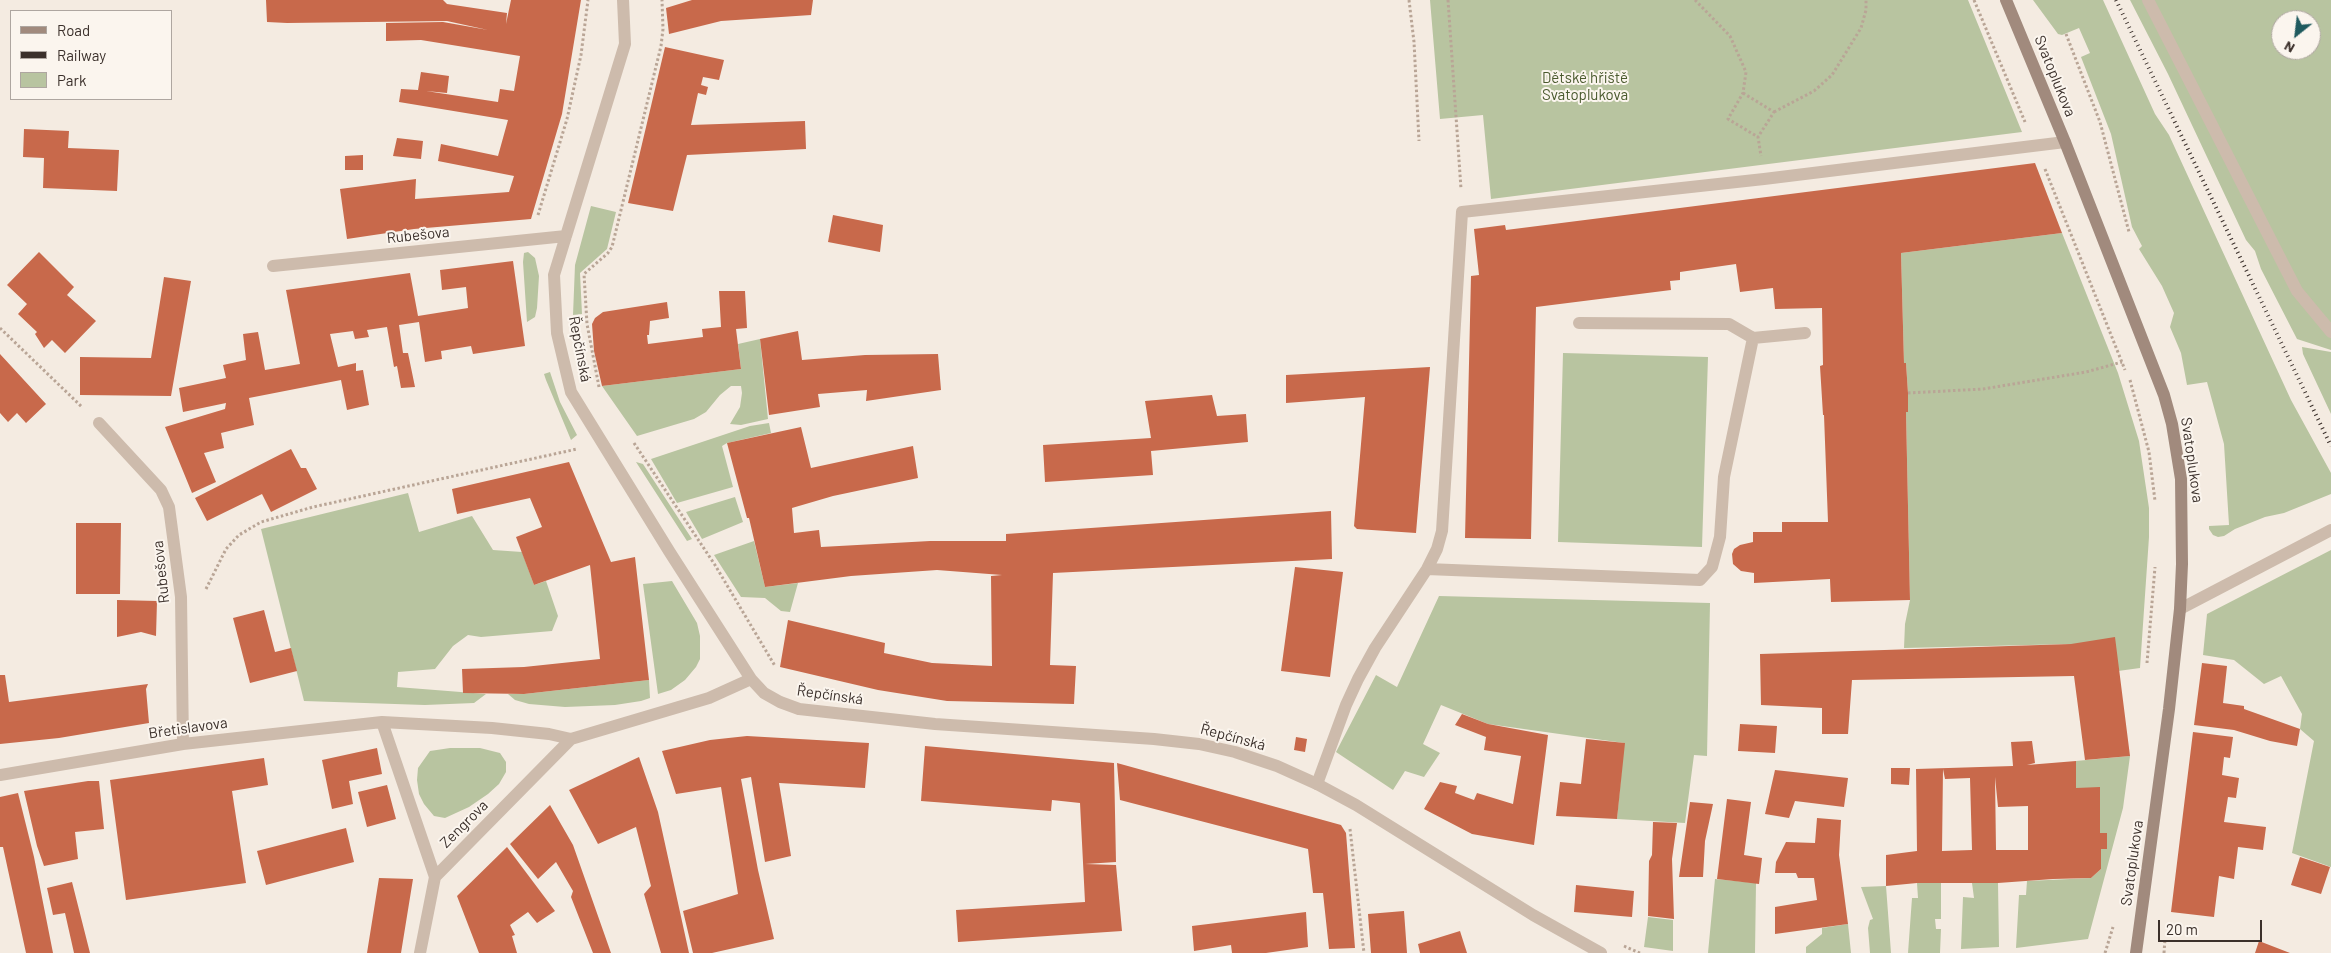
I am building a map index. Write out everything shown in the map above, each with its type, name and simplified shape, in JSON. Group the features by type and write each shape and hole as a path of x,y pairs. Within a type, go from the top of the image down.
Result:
{"main road":[{"name":"Svatoplukova","path":"2006,0 2065,142 2160,386 2172,424 2181,479 2183,504 2180,609 2169,710 2136,953"}],"street":[{"name":"Řepčínská","path":"623,0 625,44 554,275 557,333 571,392 751,679 764,693 780,702 799,709 935,724 1115,736 1199,744 1261,761 1317,784 1356,805 1533,915 1601,953"},
{"path":"2148,0 2297,291 2331,332"},
{"path":"1317,784 1346,705 1358,679 1375,648 1427,569 1437,549 1442,531 1462,212 2065,142"},
{"name":"Rubešova","path":"274,266 566,236"},
{"path":"1579,323 1728,324 1753,338 1804,333"},
{"path":"1427,569 1700,580 1712,567 1720,537 1724,477 1753,338"},
{"name":"Rubešova","path":"99,423 161,490 169,507 181,596 183,744"},
{"path":"2180,609 2331,530"},
{"path":"571,739 708,698 751,679"},
{"path":"382,722 435,877 420,953"},
{"name":"Břetislavova","path":"0,776 183,744 382,722 492,728 549,734 571,739"},
{"name":"Zengrova","path":"435,877 571,739"}],"path":[{"path":"536,224 566,120 581,55 588,0"},
{"path":"601,390 597,382 587,324 584,274 608,253 612,246 660,46 663,29 662,0"},
{"path":"1409,0 1414,42 1419,141"},
{"path":"1448,0 1462,212"},
{"path":"1695,0 1730,36 1746,72 1744,94 1728,119 1758,137 1774,112 1814,91 1832,75 1861,28 1866,10 1866,0"},
{"path":"1974,0 2036,146 2129,378 2149,452 2156,510"},
{"path":"2066,34 2100,122 2131,239"},
{"path":"1744,94 1774,112"},
{"path":"0,328 99,423"},
{"path":"1908,393 1983,388 2086,372 2122,362"},
{"path":"630,437 715,565 778,671"},
{"path":"204,592 226,549 239,535 261,522 313,507 602,443"},
{"path":"2147,667 2155,565"},
{"path":"1350,825 1364,953"},
{"path":"2105,953 2113,924"}],"green space":[{"name":"Dětské hřiště Svatoplukova","path":"1430,0 1968,0 2022,132 1491,199 1483,115 1440,119"},
{"path":"2033,0 2103,0 2155,114 2169,135 2291,400 2331,473 2331,494 2284,513 2265,517 2235,529 2224,536 2218,537 2213,535 2209,529 2209,526 2229,525 2224,444 2207,382 2187,385 2181,353 2170,327 2174,313 2162,286 2139,249 2142,246 2132,227 2111,134 2081,57 2090,53 2079,28 2062,35 2058,34"},
{"path":"2130,0 2331,0 2331,350 2297,339 2261,269 2255,251 2246,240 2168,74"},
{"path":"591,206 616,212 607,249 580,273 582,314 573,315 575,265"},
{"path":"2062,233 2118,373 2139,441 2149,508 2149,537 2140,668 2118,671 2071,644 1904,648 1905,624 1910,600 1906,412 1908,393 1906,363 1904,363 1901,253"},
{"path":"528,252 535,258 539,276 535,317 527,322 523,262 524,253"},
{"path":"760,339 768,419 741,425 730,424 740,407 742,393 741,386 731,386 720,395 706,412 694,419 637,436 602,386 741,369 738,344"},
{"path":"2302,347 2331,352 2331,414 2303,354"},
{"path":"1563,353 1708,357 1702,547 1558,542"},
{"path":"550,372 560,402 577,435 571,440 544,374"},
{"path":"769,423 771,433 727,443 722,446 733,487 677,503 651,459 750,426"},
{"path":"636,462 643,464 692,539 687,541"},
{"path":"408,493 419,532 472,516 493,550 522,552 534,585 546,581 558,616 552,631 481,637 468,635 453,646 435,669 398,672 397,687 486,694 474,703 425,705 304,701 261,529"},
{"path":"735,497 743,522 702,539 686,512"},
{"path":"754,541 765,587 798,583 790,612 781,611 765,598 741,597 714,555"},
{"path":"2331,550 2331,867 2292,853 2314,741 2300,729 2302,714 2281,676 2264,684 2234,660 2203,655 2207,614"},
{"path":"672,581 697,623 700,636 700,659 685,680 671,690 658,694 643,584"},
{"path":"1439,596 1710,603 1707,756 1694,755 1685,823 1617,819 1624,743 1488,724 1441,705 1423,744 1440,753 1424,777 1405,771 1393,790 1336,752 1376,675 1397,687"},
{"path":"649,680 650,698 615,705 565,707 529,704 515,700 508,694 524,694"},
{"path":"450,748 480,748 500,753 506,762 506,772 499,784 488,794 469,807 445,818 434,816 424,804 419,794 417,780 418,768 430,751"},
{"path":"2130,756 2123,808 2088,939 2016,948 2019,895 2026,895 2027,881 2091,878 2101,869 2101,849 2107,848 2107,833 2100,833 2100,788 2076,788 2076,761"},
{"path":"1715,879 1756,883 1755,953 1708,953"},
{"path":"1941,882 1941,919 1935,919 1936,929 1941,929 1940,953 1908,953 1912,898 1918,898 1917,883"},
{"path":"1972,883 1998,883 1999,947 1961,949 1963,897 1974,898"},
{"path":"1886,886 1891,953 1870,953 1868,928 1870,920 1873,919 1861,887"},
{"path":"1648,917 1673,920 1673,951 1644,947"},
{"path":"1848,924 1851,953 1806,953 1806,947 1822,934 1822,928"}],"building":[{"path":"266,0 443,0 447,4 507,13 506,24 511,0 581,0 562,114 531,219 414,229 347,239 340,189 416,179 415,199 509,192 514,176 438,161 441,144 498,156 508,120 399,102 401,89 418,90 421,72 449,76 447,93 426,91 498,102 500,89 514,91 520,56 421,40 386,41 386,23 443,22 488,30 447,21 267,22"},
{"path":"692,0 813,0 811,15 721,21 669,34 666,8"},
{"path":"665,47 724,60 719,80 703,77 701,85 708,87 706,95 698,93 691,125 805,121 806,149 687,155 673,211 628,203"},
{"path":"24,129 69,131 68,148 119,150 117,191 43,188 44,158 23,157"},
{"path":"397,138 423,141 421,159 393,156"},
{"path":"363,155 363,170 345,170 345,156"},
{"path":"2035,163 2062,233 1901,253 1904,363 1906,363 1908,393 1908,412 1906,412 1910,600 1831,602 1830,579 1754,583 1754,573 1741,571 1733,564 1732,554 1734,549 1740,545 1753,542 1753,532 1782,532 1782,522 1828,522 1820,366 1823,365 1822,308 1775,309 1773,288 1740,292 1736,264 1680,272 1680,280 1670,281 1671,290 1536,307 1531,539 1465,538 1471,276 1479,275 1474,229 1505,225 1506,230"},
{"path":"833,215 883,225 880,252 828,242"},
{"path":"39,252 74,287 67,295 96,321 65,353 52,340 44,348 35,334 37,332 18,314 27,304 7,285"},
{"path":"513,261 525,346 473,354 471,346 441,351 442,359 425,362 419,322 399,325 403,353 408,353 415,387 401,388 397,366 394,367 387,327 367,330 369,337 355,339 353,331 330,334 338,367 356,363 356,371 363,370 369,405 347,410 341,380 249,398 254,425 221,433 224,448 204,453 216,482 192,493 165,427 225,409 226,403 183,412 179,388 226,378 223,365 246,360 243,334 258,332 265,370 300,364 286,290 410,273 418,316 468,308 466,287 442,290 440,270"},
{"path":"164,277 191,281 171,396 80,395 80,357 151,358"},
{"path":"719,291 745,291 747,328 736,329 741,369 602,386 594,351 592,324 595,318 603,312 667,302 669,318 650,321 649,335 647,335 648,344 703,337 702,329 721,327"},
{"path":"798,331 802,360 865,355 938,354 941,390 866,401 867,390 818,394 820,407 769,415 760,339"},
{"path":"0,354 46,404 26,423 17,413 8,422 0,413"},
{"path":"1430,367 1416,533 1357,529 1354,526 1365,397 1286,403 1286,375"},
{"path":"1212,395 1217,416 1246,414 1248,442 1151,451 1153,475 1045,482 1043,445 1151,438 1145,401"},
{"path":"801,427 811,468 913,446 918,478 833,496 792,508 794,533 819,530 821,547 930,541 1006,541 1006,534 1331,511 1332,559 1053,573 1050,665 1076,666 1074,704 947,701 878,690 780,667 788,620 885,643 884,653 932,663 992,666 991,576 1002,575 937,570 851,576 765,587 749,518 747,518 727,443"},
{"path":"291,449 301,468 306,468 317,489 271,512 262,494 207,521 195,498"},
{"path":"569,462 611,562 635,557 649,680 524,694 463,693 462,669 524,667 600,659 590,565 534,585 516,537 542,527 530,498 457,514 452,489"},
{"path":"76,523 121,523 120,594 76,594"},
{"path":"1295,567 1343,572 1330,677 1281,671"},
{"path":"117,600 157,601 156,636 141,632 117,637"},
{"path":"264,610 275,652 291,648 297,671 250,683 233,618"},
{"path":"2115,637 2130,756 2085,760 2074,676 1852,680 1848,734 1822,734 1822,708 1761,705 1760,654 2071,644"},
{"path":"2202,663 2227,666 2223,703 2244,706 2244,709 2300,729 2297,746 2270,741 2234,730 2194,725"},
{"path":"0,675 5,675 9,702 148,684 146,689 149,723 59,738 0,744"},
{"path":"1462,714 1488,724 1548,735 1534,845 1472,834 1424,809 1440,782 1457,786 1455,793 1474,800 1477,793 1513,804 1521,756 1484,750 1486,737 1455,725"},
{"path":"1740,724 1777,726 1775,753 1738,751"},
{"path":"2193,732 2233,737 2230,758 2224,757 2222,775 2239,778 2236,798 2228,797 2224,822 2266,827 2263,850 2238,847 2234,879 2219,876 2214,917 2171,912"},
{"path":"747,736 869,743 865,788 779,783 791,856 765,862 751,777 741,779 758,870 774,939 712,953 693,953 683,911 738,894 721,787 676,794 662,751 710,740"},
{"path":"1296,737 1307,739 1305,752 1294,750"},
{"path":"1586,739 1625,743 1617,819 1556,816 1560,782 1581,784"},
{"path":"2032,741 2035,763 2027,765 2076,761 2076,788 2100,787 2100,833 2107,833 2107,849 2101,849 2101,869 2091,878 1998,883 1917,883 1886,886 1886,855 1917,851 1916,769 2013,766 2011,742","holes":["1943,769 1945,779 1970,778 1972,850 1942,851","1995,777 1998,807 2028,806 2028,850 1996,850"]},
{"path":"925,746 1114,763 1116,862 1085,864 1116,865 1122,931 958,942 956,910 1085,902 1080,803 1052,800 1051,811 921,801"},
{"path":"377,748 382,774 349,781 353,804 332,809 322,760"},
{"path":"639,757 658,812 689,953 661,953 644,894 651,886 636,827 598,844 569,790"},
{"path":"264,758 268,785 232,791 246,883 126,900 110,780"},
{"path":"1117,763 1341,825 1346,833 1355,948 1329,949 1323,893 1313,893 1308,849 1120,800"},
{"path":"1891,768 1910,768 1909,785 1891,784"},
{"path":"1775,770 1848,778 1844,807 1795,801 1789,818 1765,814"},
{"path":"99,781 104,829 75,832 78,859 44,866 37,846 24,791"},
{"path":"387,785 396,819 367,827 358,792"},
{"path":"18,793 34,857 53,953 26,953 3,847 0,847 0,797"},
{"path":"1727,799 1751,802 1744,855 1762,858 1759,884 1717,879"},
{"path":"1690,802 1713,804 1705,841 1703,877 1679,877"},
{"path":"550,805 573,845 611,953 593,953 571,897 573,891 556,862 538,879 510,844"},
{"path":"1817,818 1841,820 1839,855 1848,924 1775,934 1775,907 1817,900 1814,878 1798,878 1796,873 1775,873 1776,862 1786,842 1815,843"},
{"path":"1653,822 1677,823 1672,859 1674,919 1648,916 1649,861 1652,855"},
{"path":"346,828 354,862 266,885 257,851"},
{"path":"507,847 555,911 537,923 528,912 510,925 515,935 512,936 517,953 479,953 457,896"},
{"path":"2300,857 2330,867 2321,894 2291,885"},
{"path":"379,878 413,879 401,953 367,953"},
{"path":"72,882 90,953 74,953 65,913 53,915 47,888"},
{"path":"1576,885 1634,891 1632,917 1574,912"},
{"path":"1404,911 1407,953 1371,953 1368,914"},
{"path":"1306,912 1308,947 1266,953 1232,953 1231,945 1194,951 1192,926"},
{"path":"1460,931 1467,953 1420,953 1418,944"},
{"path":"2259,941 2290,953 2255,953"}],"railway":[{"path":"2116,0 2331,446"}]}
